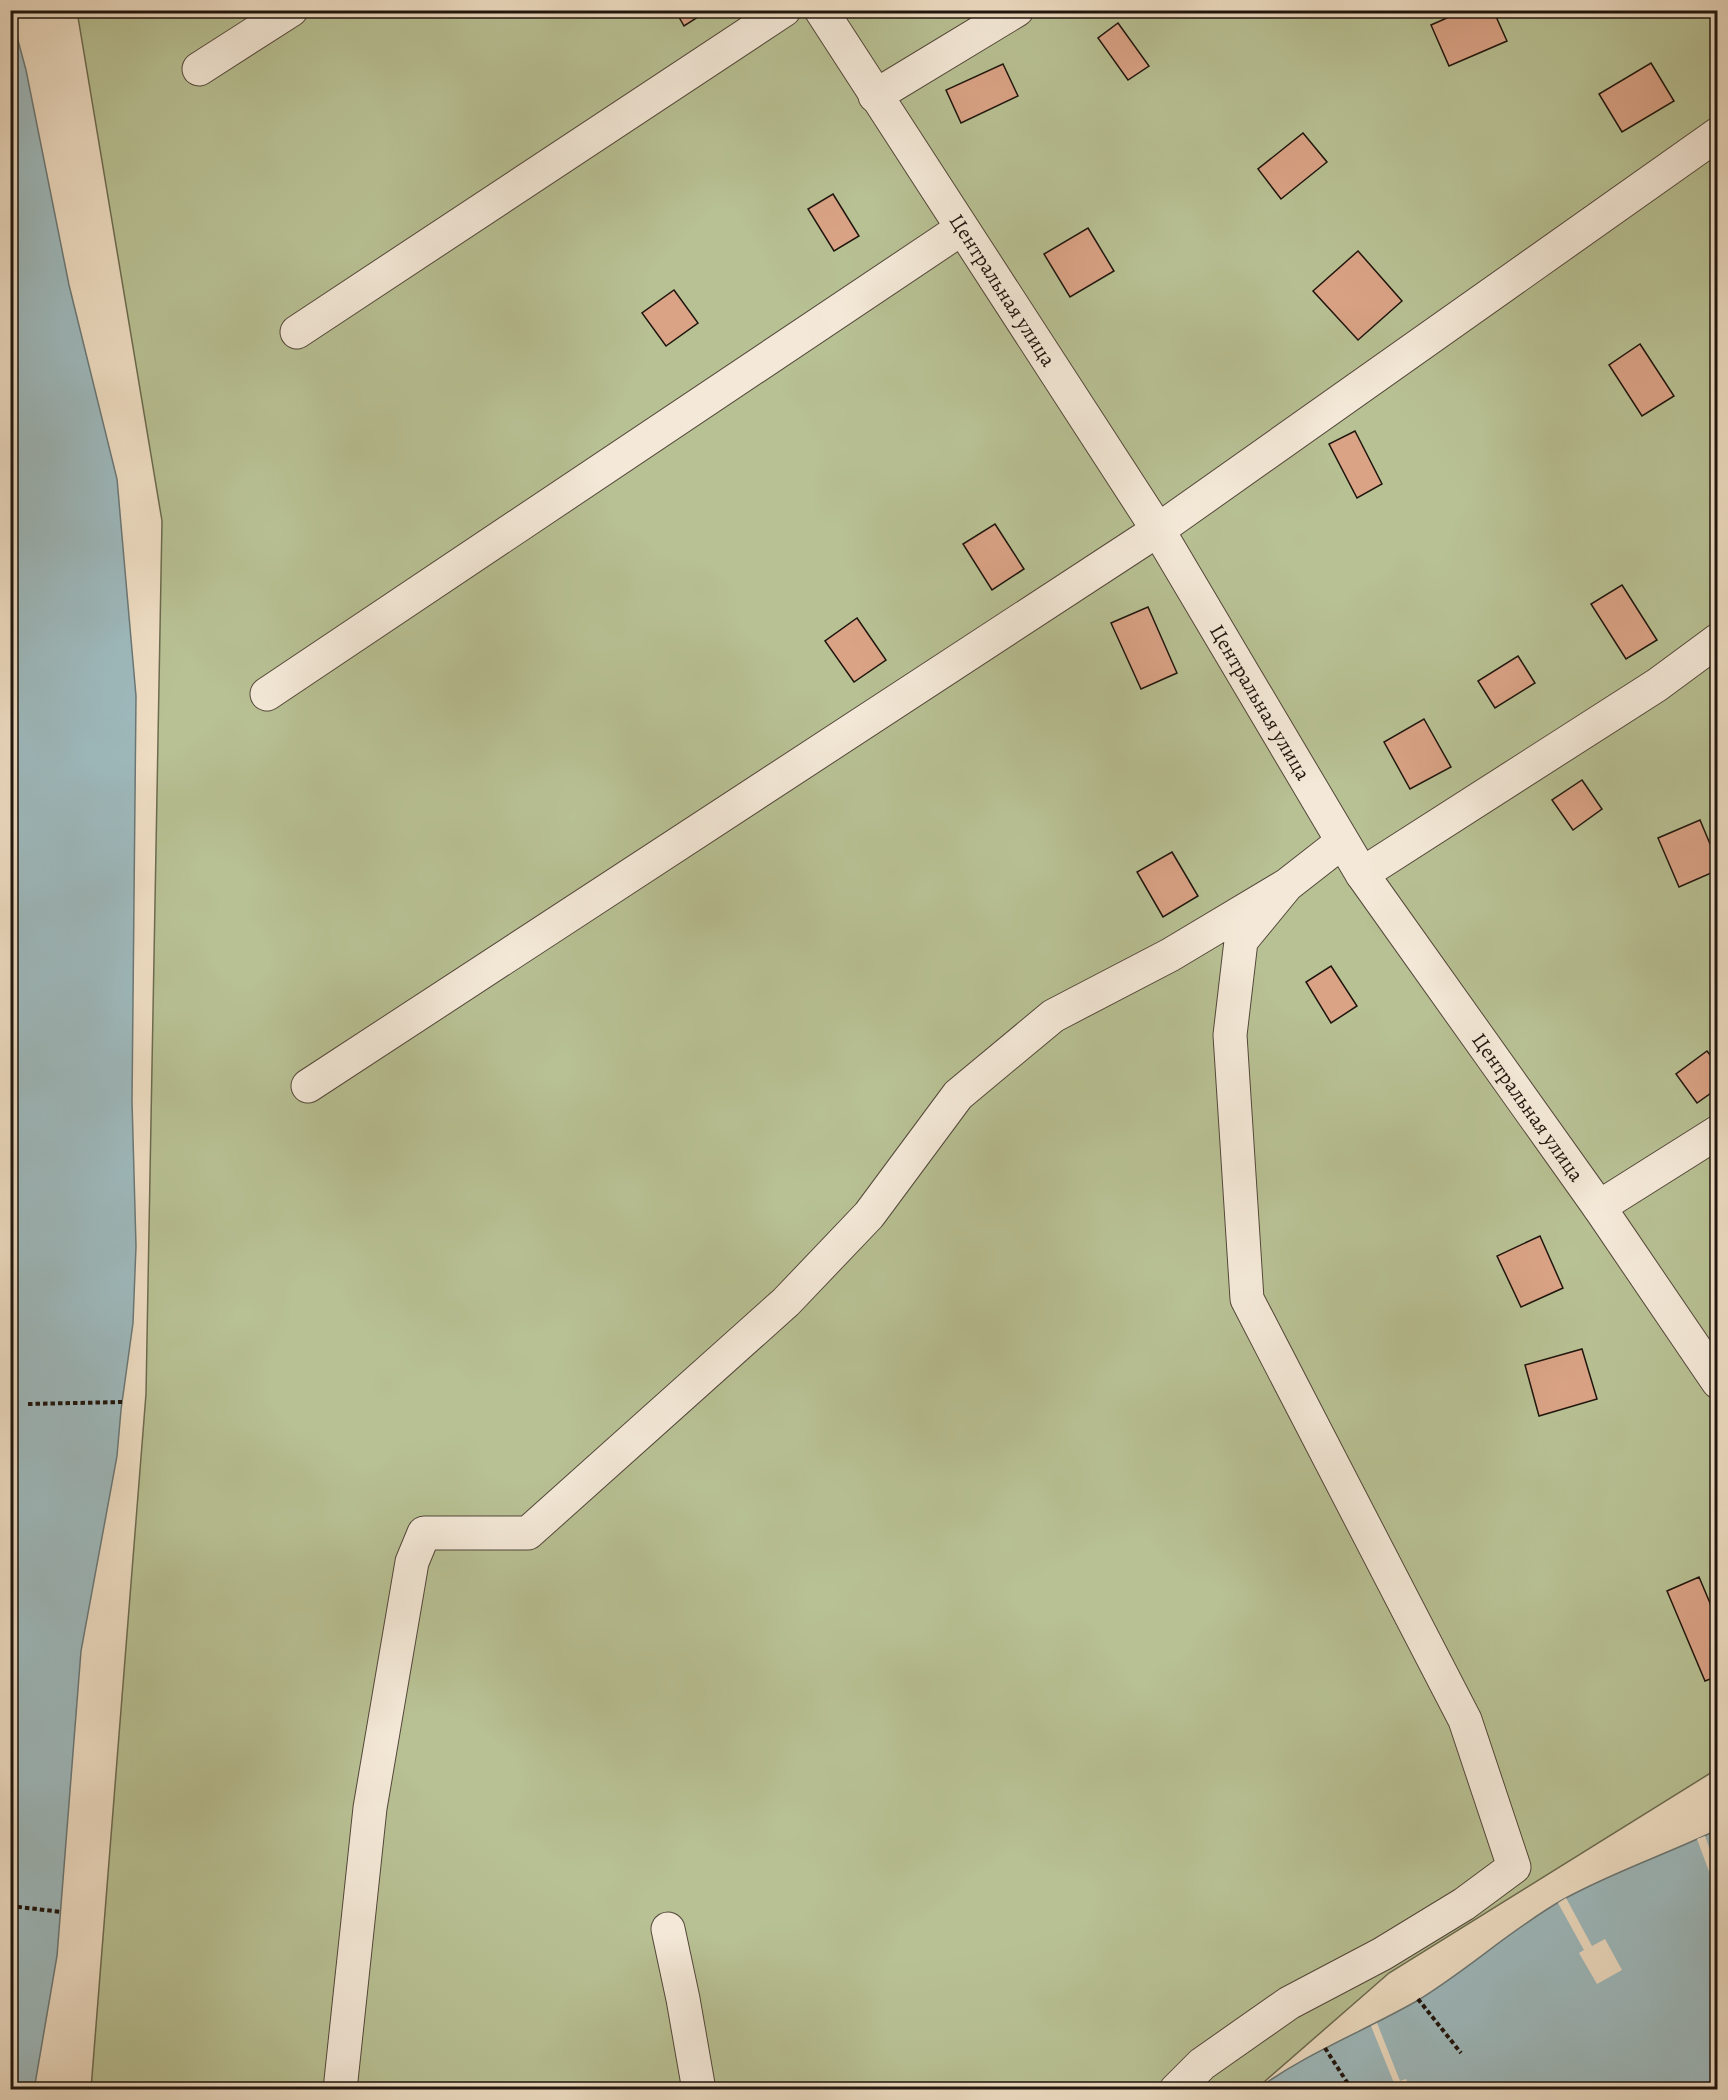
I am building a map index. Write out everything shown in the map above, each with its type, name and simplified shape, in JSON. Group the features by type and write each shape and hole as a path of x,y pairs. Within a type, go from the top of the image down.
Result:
{"street":[{"path":"199,69 291,10"},
{"path":"297,332 784,10"},
{"name":"Центральная улица","path":"820,10 1158,530 1362,874 1599,1207 1718,1382"},
{"path":"875,96 1017,10"},
{"path":"308,1086 1158,530 1718,134"},
{"path":"267,694 961,229"},
{"path":"1362,874 1657,685 1718,640"},
{"path":"340,2090 370,1808 412,1562 424,1533 528,1533 786,1302 869,1215 958,1095 1053,1016 1170,955 1287,885 1342,842"},
{"path":"1176,2090 1202,2064 1289,2003 1382,1954 1464,1904 1514,1867 1465,1720 1247,1299 1230,1035 1241,941 1287,885"},
{"path":"1599,1207 1718,1132"},
{"path":"668,1929 699,2090"}],"path":[{"path":"28,1404 122,1402"},
{"path":"10,1906 62,1912"},
{"path":"1418,2000 1461,2053"},
{"path":"1325,2048 1352,2090"}],"green space":[{"path":"77,11 1717,11 1717,1769 1389,1973 1256,2089 91,2089 146,1394 162,521"}],"water":[{"path":"10,11 26,70 69,285 117,479 136,696 132,1101 136,1246 133,1323 117,1456 81,1651 57,1956 34,2090 10,2089"},
{"path":"1717,1830 1717,2089 1256,2090 1294,2065 1415,2002 1526,1923 1564,1899"}],"pier":[{"path":"1705,1836 1717,1870 1717,1893 1697,1839"},
{"path":"1566,1898 1592,1946 1605,1939 1622,1970 1597,1984 1579,1953 1584,1950 1558,1903"},
{"path":"1377,2023 1400,2081 1406,2079 1410,2088 1390,2089 1388,2086 1394,2083 1371,2026"}],"building":[{"path":"675,10 709,10 684,26"},
{"path":"1465,10 1493,10 1507,41 1449,66 1431,25"},
{"path":"1118,23 1149,66 1128,80 1098,38"},
{"path":"1651,63 1674,101 1622,132 1599,94"},
{"path":"1003,64 1018,96 961,123 946,90"},
{"path":"1303,133 1327,162 1281,199 1258,169"},
{"path":"833,194 859,236 834,251 808,209"},
{"path":"1088,228 1114,271 1070,297 1044,254"},
{"path":"1358,251 1402,301 1358,340 1313,291"},
{"path":"674,290 698,323 666,346 642,313"},
{"path":"1640,344 1674,396 1642,416 1609,365"},
{"path":"1355,431 1382,484 1357,498 1329,444"},
{"path":"995,524 1024,569 992,590 963,544"},
{"path":"1622,585 1657,640 1626,659 1591,604"},
{"path":"1148,607 1177,673 1141,689 1111,623"},
{"path":"857,618 886,660 854,682 825,641"},
{"path":"1518,656 1535,683 1495,708 1478,681"},
{"path":"1424,719 1451,767 1410,789 1384,742"},
{"path":"1582,780 1602,809 1573,830 1552,800"},
{"path":"1700,820 1718,863 1718,870 1679,887 1658,838"},
{"path":"1172,852 1198,896 1163,917 1137,872"},
{"path":"1331,966 1357,1006 1331,1023 1306,982"},
{"path":"1707,1051 1718,1065 1718,1088 1697,1103 1676,1074"},
{"path":"1540,1236 1563,1288 1521,1307 1497,1256"},
{"path":"1582,1349 1597,1399 1539,1416 1525,1365"},
{"path":"1699,1577 1718,1622 1718,1676 1705,1681 1667,1591"}]}
